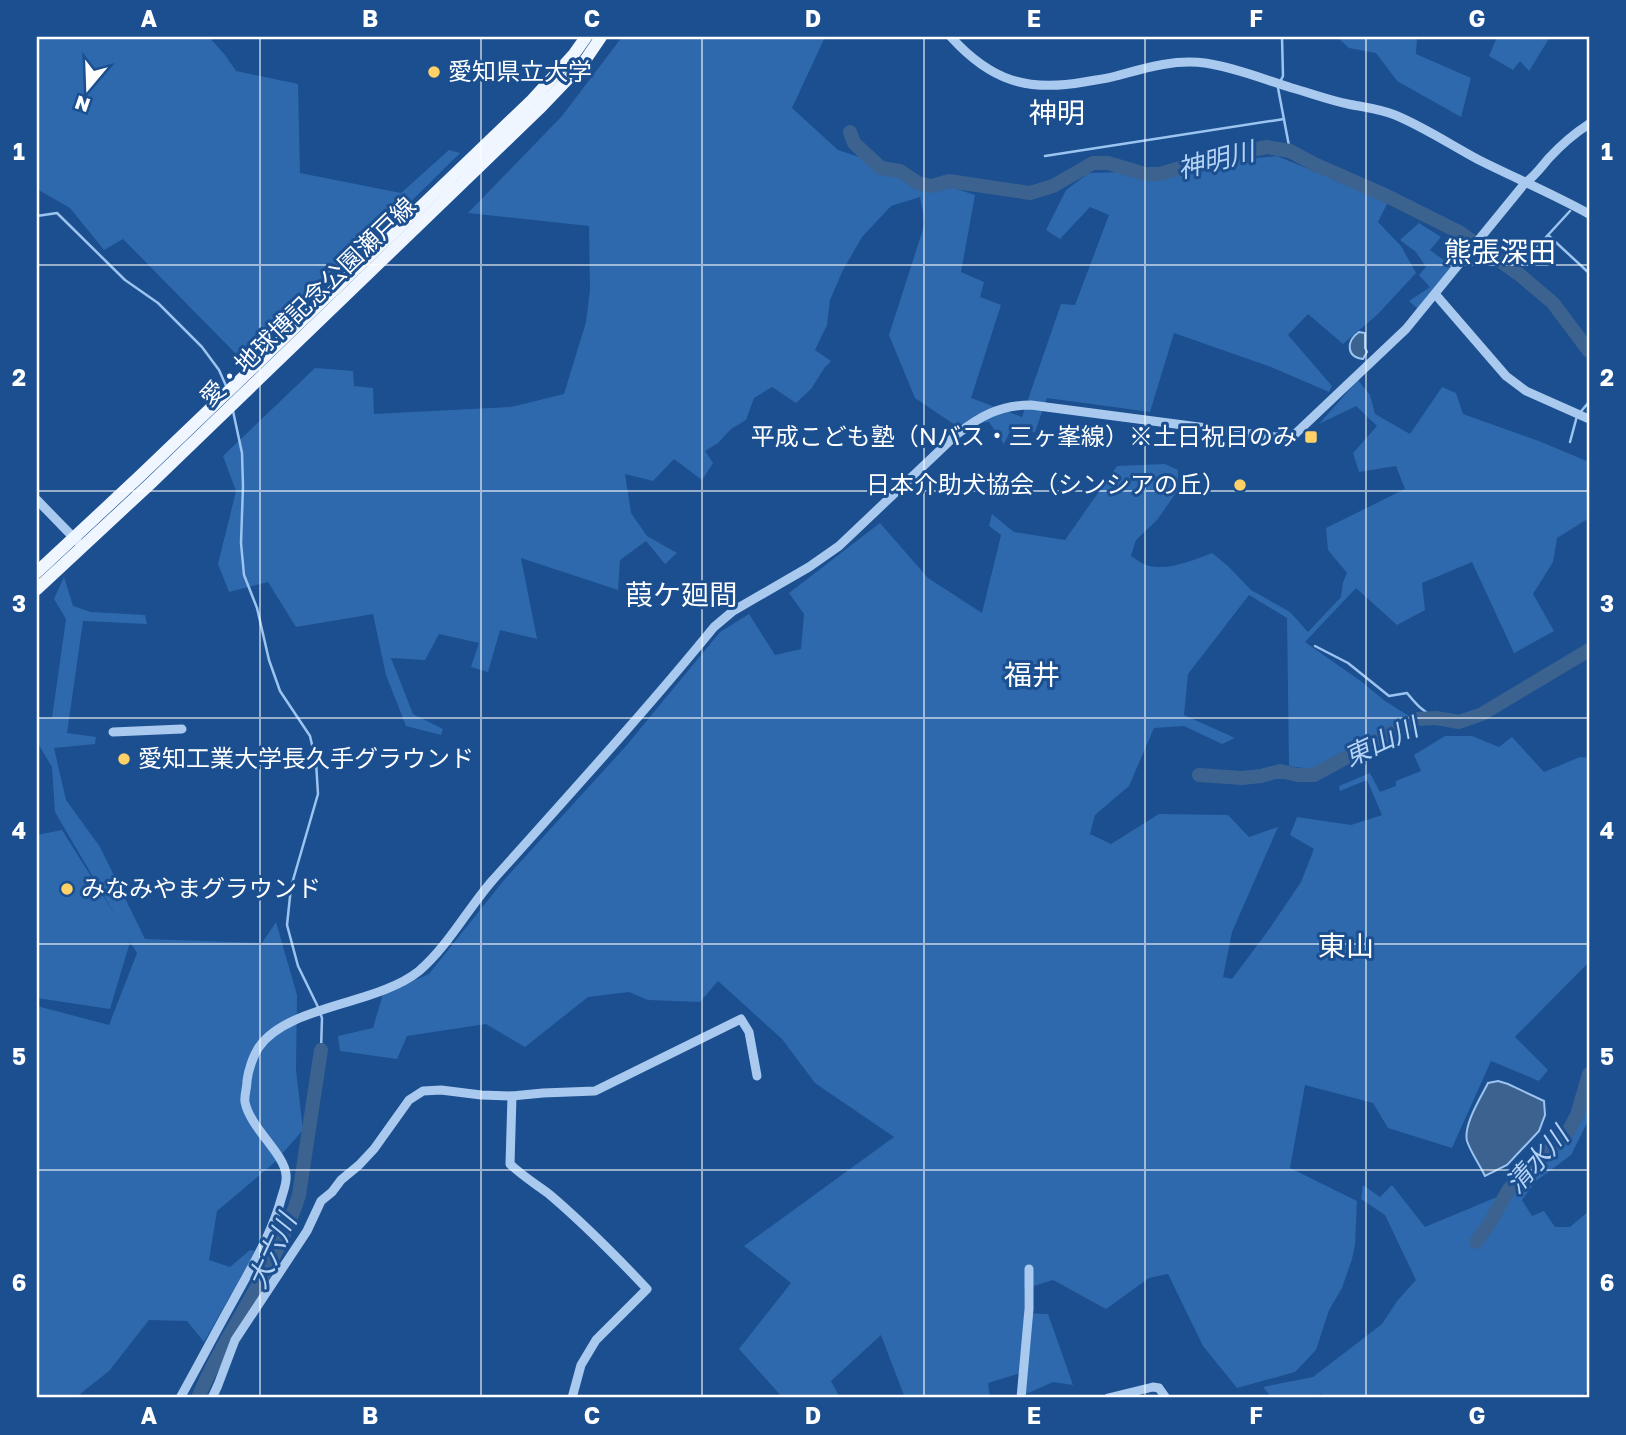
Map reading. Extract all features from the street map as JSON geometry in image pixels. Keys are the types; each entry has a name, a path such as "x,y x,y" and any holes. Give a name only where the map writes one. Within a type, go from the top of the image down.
{"main road":[{"name":"愛・地球博記念公園瀬戸線","path":"37,589 78,542 145,480 532,100 586,37"},
{"name":"愛・地球博記念公園瀬戸線","path":"241,386 539,109 584,62 601,37"},
{"name":"愛・地球博記念公園瀬戸線","path":"37,572 78,542"}],"street":[{"path":"951,37 965,52 1004,78 1024,84 1049,87 1112,78 1148,67 1174,63 1204,63 1345,103 1391,113 1589,214"},
{"path":"180,1398 266,1242 284,1191 286,1176 283,1164 254,1124 245,1102 248,1074 258,1048 274,1031 304,1016 361,999 406,981 421,969 437,953 485,889 615,743 714,626 733,611 809,567 839,546 948,442 974,421 992,412 1014,405 1031,405 1275,437 1293,436 1406,330 1525,183 1579,130 1589,124"},
{"path":"1436,295 1507,376 1526,391 1589,419"},
{"path":"37,500 78,542"},
{"path":"113,732 182,729"},
{"path":"212,1398 234,1340 307,1231 321,1201 374,1149 409,1100 424,1091 512,1096 595,1091 741,1019 749,1032 757,1076"},
{"path":"512,1096 510,1164 590,1231 646,1289 596,1340 581,1365 572,1398"},
{"path":"1021,1398 1029,1269"},
{"path":"1108,1398 1153,1387 1159,1388 1166,1398"}],"shaded area":[{"path":"37,37 209,37 236,71 298,84 300,173 401,193 449,150 460,153 363,249 236,354 123,239 104,250 70,208 37,189"},
{"path":"622,37 825,37 792,108 838,150 975,195 961,272 984,282 980,297 1001,305 971,398 1022,417 1061,304 1075,305 1109,215 1090,207 1060,239 1046,230 1066,190 1089,173 1125,172 1146,179 1190,172 1234,160 1277,156 1388,202 1378,222 1401,246 1416,273 1378,314 1343,344 1308,314 1288,335 1332,386 1329,392 1271,367 1174,333 1150,412 1047,398 1035,432 1011,429 1004,444 989,422 955,425 915,398 889,335 925,223 920,197 891,206 862,237 843,270 830,300 827,325 815,350 831,361 811,389 796,403 772,387 754,398 746,420 705,451 713,463 702,480 674,459 653,481 625,474 631,513 647,536 677,553 665,564 646,541 620,560 618,590 521,558 537,639 500,630 488,672 471,667 479,643 439,634 425,660 391,658 413,714 443,729 441,735 406,726 386,675 373,614 296,627 268,582 229,592 218,564 236,491 223,456 315,368 353,371 354,386 373,388 374,414 511,407 564,394 586,322 590,290 589,226 468,213 562,116"},
{"path":"1337,37 1417,37 1416,54 1471,78 1461,117 1397,81 1376,53 1349,48"},
{"path":"1497,37 1550,37 1529,71 1520,61 1513,70 1489,56"},
{"path":"1419,223 1441,237 1430,250 1456,269 1421,312 1409,301 1430,287 1419,275 1426,267 1416,252 1400,240"},
{"path":"1359,332 1365,333 1367,352 1363,359 1353,355 1350,348 1352,340"},
{"path":"1358,380 1370,395 1375,414 1410,434 1442,387 1456,393 1463,414 1589,462 1589,518 1557,538 1553,562 1533,594 1554,631 1514,653 1472,562 1422,583 1425,610 1397,625 1356,588 1305,642 1409,716 1311,769 1289,766 1287,618 1249,595 1188,674 1184,715 1235,738 1222,744 1184,726 1154,728 1129,786 1095,815 1090,834 1111,844 1159,814 1228,815 1249,837 1278,827 1232,932 1223,977 1232,979 1301,882 1314,849 1290,835 1297,817 1351,825 1382,815 1367,780 1340,791 1339,786 1370,773 1380,792 1396,786 1396,781 1421,771 1414,755 1445,736 1472,736 1499,747 1512,737 1544,772 1580,757 1589,758 1589,962 1515,1037 1548,1070 1539,1081 1491,1061 1452,1148 1388,1128 1373,1103 1305,1085 1290,1168 1357,1201 1355,1245 1342,1288 1329,1310 1316,1350 1295,1372 1237,1388 1203,1346 1168,1274 1149,1278 1106,1309 1053,1280 1024,1289 1024,1313 1048,1314 1073,1385 1053,1382 1026,1394 1020,1373 988,1383 990,1398 905,1398 881,1335 831,1381 840,1398 783,1398 739,1349 791,1283 744,1246 894,1137 815,1083 782,1039 718,981 700,1002 648,1000 629,992 588,997 525,1047 486,1024 407,1036 397,1059 340,1051 338,1036 373,1028 383,994 429,974 504,880 626,746 720,632 749,614 775,655 801,649 804,614 789,593 880,523 928,578 982,613 1001,535 989,526 992,514 1014,532 1065,540 1117,466 1165,464 1178,470 1178,490 1157,520 1136,540 1131,556 1146,565 1162,567 1212,553 1251,590 1290,612 1308,632 1341,597 1347,573 1328,550 1326,528 1405,489 1396,466 1359,472 1353,453 1377,426 1356,406 1319,424"},
{"path":"64,577 73,606 91,612 145,615 147,624 83,621 67,733 96,737 95,744 54,748 66,800 100,847 145,939 262,943 276,922 297,995 296,1070 303,1130 274,1163 217,1211 209,1260 230,1267 250,1250 256,1251 204,1342 187,1321 149,1320 109,1371 75,1398 37,1398 37,1006 109,1025 137,953 130,942 110,1009 37,998 37,835 62,830 117,918 55,812 52,767 37,742 37,717 52,718 66,619 54,599"},
{"path":"1498,1081 1544,1101 1545,1115 1539,1131 1507,1165 1485,1176 1466,1134 1473,1111 1488,1083"},
{"path":"1589,1102 1589,1119 1571,1155 1536,1181 1522,1200 1532,1216 1544,1211 1555,1227 1570,1227 1589,1211 1589,1390 1579,1398 1333,1398 1320,1394 1315,1398 1272,1398 1263,1387 1313,1377 1382,1324 1397,1301 1416,1280 1385,1215 1361,1199 1363,1185 1380,1197 1392,1185 1425,1227 1521,1187 1571,1135"}],"waterway":[{"path":"1280,82 1283,76 1282,37"},
{"path":"1278,88 1290,151"},
{"path":"1045,156 1284,119"},
{"name":"神明川","path":"850,132 854,143 881,168 900,171 918,183 932,186 949,181 1030,193 1053,186 1093,163 1108,163 1145,174 1160,174 1219,156 1267,147 1290,151 1459,232 1520,275 1553,303 1589,351"},
{"path":"1570,211 1548,235 1589,273"},
{"path":"37,216 57,213 125,280 158,303 202,347 219,370 227,388"},
{"path":"1522,264 1548,235"},
{"path":"1570,442 1577,416 1589,402"},
{"path":"233,411 242,453 241,543 244,575 257,608 269,660 280,691 310,736 316,762 318,794 291,887 287,925 298,966 318,1007"},
{"path":"1315,646 1348,663 1389,696 1407,693 1420,707 1436,718"},
{"name":"東山川","path":"1199,775 1242,778 1280,771 1314,775 1417,719 1436,718 1459,722 1482,714 1589,650"},
{"path":"320,1013 321,1050"},
{"name":"大六川","path":"198,1398 290,1222 299,1195 321,1050"},
{"name":"清水川","path":"1476,1242 1509,1189 1568,1132 1577,1115 1589,1074"}],"place":[{"name":"愛知県立大学","path":"434,72"},
{"name":"平成こども塾（Nバス・三ヶ峯線）※土日祝日のみ","path":"1311,437"},
{"name":"日本介助犬協会（シンシアの丘）","path":"1240,485"},
{"name":"愛知工業大学長久手グラウンド","path":"124,759"},
{"name":"みなみやまグラウンド","path":"67,889"}],"district":[{"name":"神明","path":"1057,113"},
{"name":"熊張深田","path":"1500,252"},
{"name":"葭ケ廻間","path":"681,595"},
{"name":"福井","path":"1032,675"},
{"name":"東山","path":"1346,946"}]}
